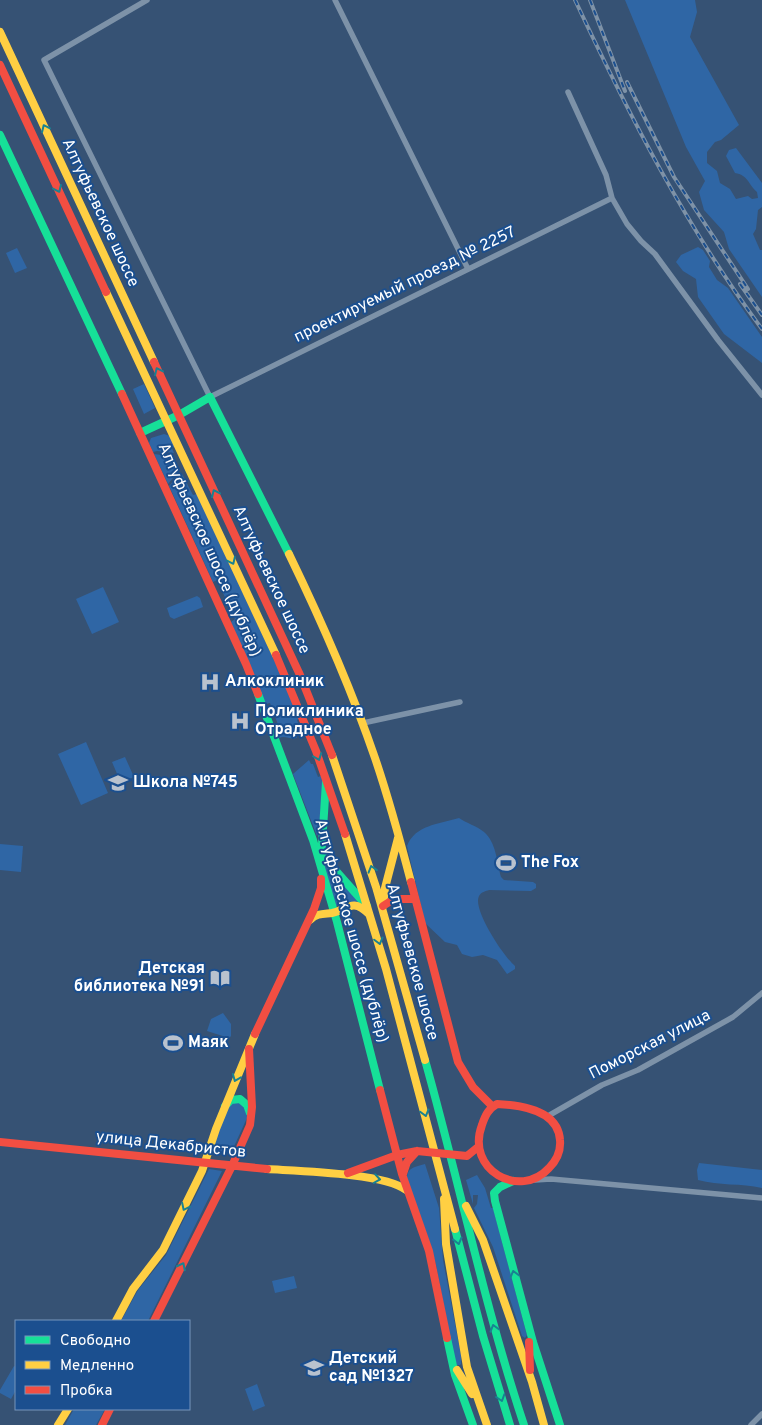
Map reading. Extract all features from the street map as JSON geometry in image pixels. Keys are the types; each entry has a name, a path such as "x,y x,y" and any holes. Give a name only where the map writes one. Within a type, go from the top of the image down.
{"main road":[{"name":"Алтуфьевское шоссе","path":"0,32 310,699 353,813 383,906 445,1134 489,1308 524,1425"},
{"name":"Алтуфьевское шоссе","path":"0,66 291,689 326,778 372,916 442,1177 475,1312 510,1425"},
{"name":"Алтуфьевское шоссе (дублёр)","path":"0,135 246,664 315,845 402,1174 429,1251 458,1386 473,1425"},
{"path":"140,433 179,415 210,397 335,651 363,723 399,835 458,1062 472,1087 492,1106"},
{"path":"117,1320 133,1289 163,1250 202,1171 224,1108 249,1047 307,924 321,888 326,778"},
{"path":"383,906 385,888 399,835"},
{"path":"315,845 321,856 360,898 372,916"},
{"path":"383,906 392,898 416,899"},
{"path":"307,924 318,914 334,913 347,906 364,908 372,916"},
{"path":"155,1320 232,1166 250,1125 249,1047"},
{"path":"224,1108 231,1100 240,1099 247,1105 251,1118"},
{"path":"513,1181 494,1172 484,1162 478,1147 479,1130 492,1106 504,1104 548,1116 558,1130 560,1142 558,1154 551,1166 543,1174 531,1180 513,1181 500,1187 494,1193 527,1321 545,1383 560,1425"},
{"name":"улица Декабристов","path":"0,1142 232,1166 339,1174 390,1181 403,1187 410,1196"},
{"name":"улица Декабристов","path":"339,1174 356,1172 397,1155 417,1151 467,1156 478,1147"},
{"path":"402,1174 407,1162 417,1151"},
{"path":"444,1187 446,1244 466,1359 480,1408 487,1425"},
{"path":"458,1188 468,1213 483,1240 532,1382 544,1425"},
{"path":"527,1321 532,1382"},
{"path":"515,1333 545,1383"},
{"path":"450,1354 480,1408"},
{"path":"466,1359 468,1411"},
{"path":"58,1425 67,1410"},
{"path":"102,1425 110,1410"}],"street":[{"path":"147,0 44,60 210,397"},
{"path":"335,0 468,269"},
{"path":"568,92 606,176 612,198 627,224 655,254 718,340 762,395"},
{"name":"проектируемый проезд № 2257","path":"210,397 612,198"},
{"path":"363,723 460,702"},
{"name":"Поморская улица","path":"548,1116 602,1085 638,1070 733,1017 762,993"},
{"path":"543,1174 551,1178"},
{"path":"531,1180 551,1178 762,1198"},
{"path":"752,1425 762,1414"}],"shaded area":[{"path":"625,0 695,0 697,12 690,37 739,125 721,140 715,142 707,152 707,163 717,171 720,183 730,189 736,199 748,196 752,199 758,198 757,192 745,178 735,173 726,156 729,150 736,148 762,183 762,207 758,210 756,229 753,234 760,250 762,250 762,297 729,249 724,232 704,210 699,192 705,181 686,147"},
{"path":"698,247 703,250 710,261 709,267 717,280 728,288 762,337 762,363 724,334 698,297 696,279 683,271 676,262 681,255"},
{"path":"17,248 27,268 15,273 6,253"},
{"path":"144,384 155,408 144,414 133,389"},
{"path":"164,434 170,436 175,446 172,448 174,453 153,452 149,443 151,438"},
{"path":"154,454 170,456 177,471 168,484"},
{"path":"182,474 193,495 197,494 289,692 300,718 297,720 303,735 296,732 297,738 279,738 276,732 280,730 270,703 266,704 231,622 235,619 217,580 213,582 169,486"},
{"path":"103,587 119,622 92,634 76,599"},
{"path":"197,596 200,598 203,607 174,619 170,617 167,608"},
{"path":"86,742 108,793 81,805 58,754"},
{"path":"125,757 134,777 121,783 112,762"},
{"path":"309,760 313,764 318,777 321,776 323,780 317,836 293,774"},
{"path":"459,818 488,836 496,853 501,877 504,880 533,882 536,884 536,888 531,891 489,890 479,896 480,911 490,933 515,966 515,969 507,974 497,960 483,955 472,957 462,954 457,945 445,942 425,923 407,846 411,839 422,829"},
{"path":"0,844 23,846 21,872 0,870"},
{"path":"326,865 360,902 348,902 336,906 324,868"},
{"path":"223,1013 231,1024 231,1036 229,1038 207,1031 211,1019"},
{"path":"241,1102 247,1118 231,1153 212,1150 227,1106 230,1103"},
{"path":"699,1163 762,1170 762,1188 698,1180 697,1170"},
{"path":"425,1164 439,1208 443,1260 461,1355 460,1365 457,1365 454,1358 436,1265 429,1240 407,1179 410,1170"},
{"path":"209,1169 222,1171 148,1320 122,1320 138,1290 166,1255"},
{"path":"477,1175 485,1188 491,1208 493,1208 527,1335 525,1338 522,1336 493,1247 474,1208 477,1204 478,1195 473,1195 473,1204 466,1180"},
{"path":"294,1276 297,1288 275,1293 272,1281"},
{"path":"15,1366 15,1392 11,1399 0,1393"},
{"path":"257,1384 265,1406 253,1411 245,1389"},
{"path":"73,1410 104,1410 96,1425 65,1425"}],"railway":[{"path":"575,0 616,86 660,169 708,251 762,329"},
{"path":"590,0 625,91"},
{"path":"627,82 674,177 748,289"},
{"path":"740,284 762,315"}],"traffic: fast":[{"path":"0,135 122,394"},
{"path":"140,433 179,415 210,397 289,554"},
{"path":"258,694 313,840 337,922 380,1090"},
{"path":"321,860 326,782"},
{"path":"320,853 367,906"},
{"path":"425,1060 496,1334 524,1425"},
{"path":"225,1106 231,1100 240,1099 247,1105 250,1113"},
{"path":"513,1181 500,1187 494,1193 495,1201 533,1342 560,1425"},
{"path":"455,1229 483,1336 510,1425"},
{"path":"447,1338 455,1375 473,1425"}],"traffic: slow":[{"path":"0,32 154,362"},
{"path":"106,292 276,655"},
{"path":"289,554 335,654 366,732 390,804 411,882"},
{"path":"332,755 376,887 425,1060"},
{"path":"345,834 386,969 455,1229"},
{"path":"383,906 385,888 398,838"},
{"path":"310,920 318,915 332,913 354,905 369,914"},
{"path":"117,1320 133,1289 163,1250 202,1171 216,1129 255,1034"},
{"path":"267,1169 361,1176 395,1184 406,1190"},
{"path":"444,1199 446,1244 467,1367 487,1425"},
{"path":"466,1206 483,1240 532,1382 544,1425"},
{"path":"457,1370 472,1394"},
{"path":"58,1425 67,1410"}],"traffic: jam":[{"path":"0,65 106,292"},
{"path":"154,362 300,675 332,755"},
{"path":"122,394 258,694"},
{"path":"276,655 316,751 345,834"},
{"path":"255,1034 314,909 321,888 321,879"},
{"path":"411,882 458,1062 473,1087 492,1106"},
{"path":"383,906 394,899 415,899"},
{"path":"155,1320 232,1166 250,1125 252,1107 249,1049"},
{"path":"380,1090 402,1174 429,1251 447,1338"},
{"path":"497,1104 537,1111 553,1122 558,1130 560,1140 558,1155 549,1168 537,1177 524,1181 511,1180 498,1175 488,1167 481,1155 479,1141 482,1125 487,1113 497,1104"},
{"path":"0,1142 267,1169"},
{"path":"348,1173 397,1155 417,1151 467,1156 478,1147"},
{"path":"403,1174 407,1162 417,1151"},
{"path":"529,1342 530,1370"},
{"path":"102,1425 110,1410"}],"place":[{"name":"Алкоклиник","path":"210,682"},
{"name":"Поликлиника Отрадное","path":"240,721"},
{"name":"Школа №745","path":"118,783"},
{"name":"The Fox","path":"506,863"},
{"name":"Детская библиотека №91","path":"220,978"},
{"name":"Маяк","path":"173,1043"},
{"name":"Детский сад №1327","path":"314,1368"}]}
